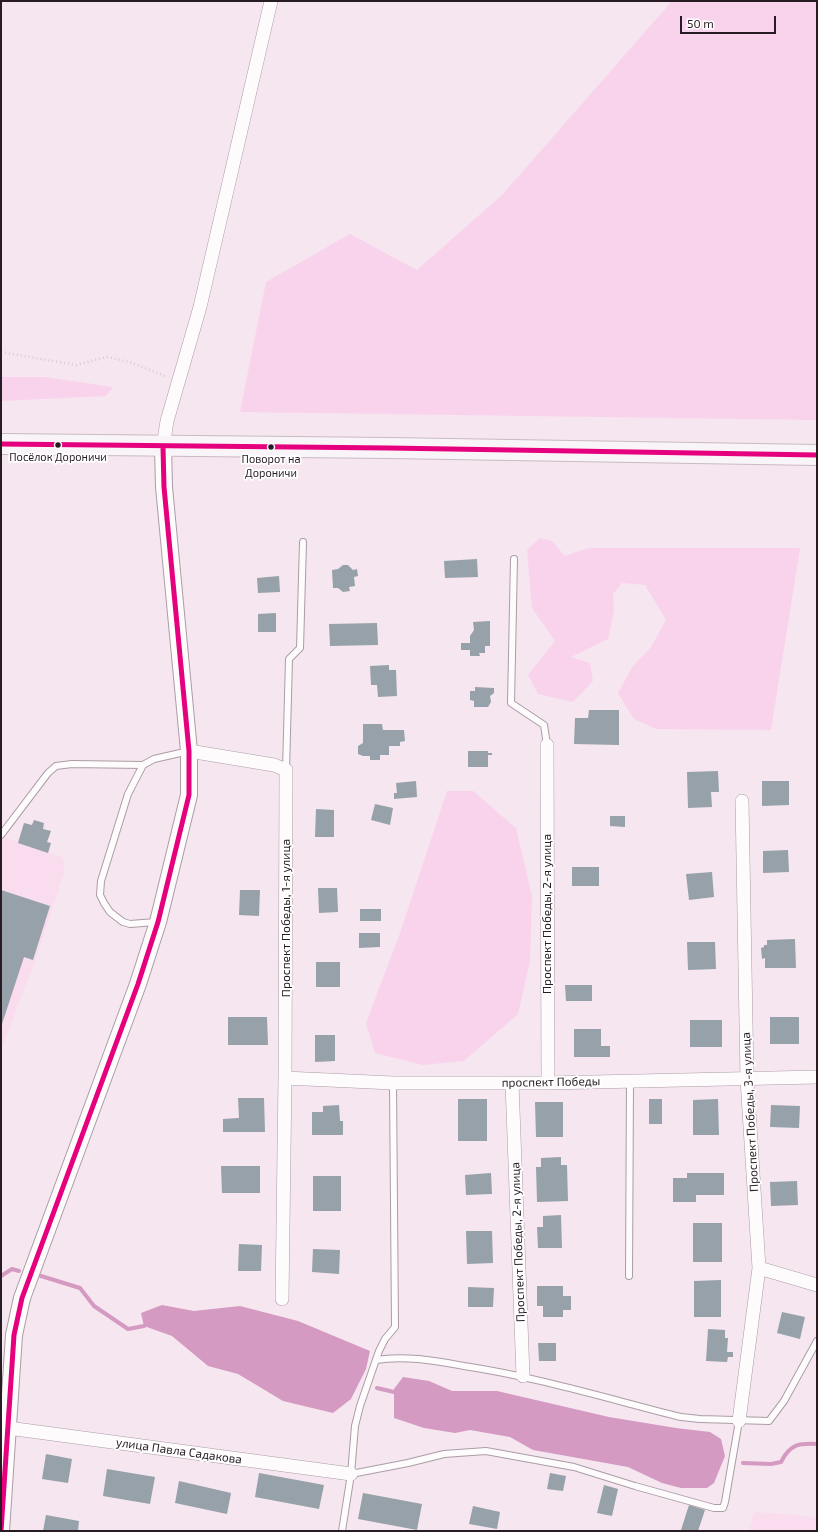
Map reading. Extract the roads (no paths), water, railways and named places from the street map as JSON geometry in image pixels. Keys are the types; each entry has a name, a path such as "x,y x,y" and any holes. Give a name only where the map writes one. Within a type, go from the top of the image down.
{"main road":[{"path":"1,444 817,455"}],"street":[{"path":"1,1531 8,1428 6,1378 22,1298 138,984 158,922 189,795 189,751 164,487 163,447 167,421 200,307 271,1"},
{"name":"Проспект Победы, 2-я улица","path":"547,745 548,1083"},
{"path":"189,751 274,765 286,770"},
{"name":"Проспект Победы, 1-я улица","path":"282,1299 285,1078 286,770"},
{"name":"Проспект Победы, 3-я улица","path":"739,1421 759,1268 747,1079 742,801"},
{"name":"проспект Победы","path":"285,1078 393,1083 548,1083 817,1077"},
{"name":"Проспект Победы, 2-я улица","path":"512,1083 523,1376"},
{"path":"759,1268 817,1285"},
{"name":"улица Павла Садакова","path":"8,1428 351,1474"}],"lane":[{"name":"Проспект Победы, 1-я улица","path":"286,770 289,659 300,648 302,542"},
{"path":"514,559 510,703 544,725 547,745"},
{"path":"158,922 130,924 123,922 110,912 100,895 101,881 128,794 144,765 154,759 189,751"},
{"path":"1,835 48,773 56,766 72,764 144,765"},
{"path":"629,1276 630,1082"},
{"path":"342,1531 351,1474 355,1426 360,1406 385,1339 395,1327 393,1083"},
{"path":"376,1360 404,1359 438,1361 523,1376 536,1381 681,1417 739,1421 769,1421 784,1401 817,1341"},
{"path":"351,1474 408,1463 444,1454 486,1451 574,1467 714,1508 723,1508 739,1421"}],"waterway":[{"path":"1,1276 12,1269 19,1271"},
{"path":"41,1276 80,1288 94,1306 128,1329 144,1326"},
{"path":"377,1388 394,1392"},
{"path":"743,1463 771,1464 781,1462 784,1456 792,1448 805,1444 817,1444"}],"place":[{"name":"Посёлок Дороничи","path":"58,445"},
{"name":"Поворот на Дороничи","path":"271,447"}]}
